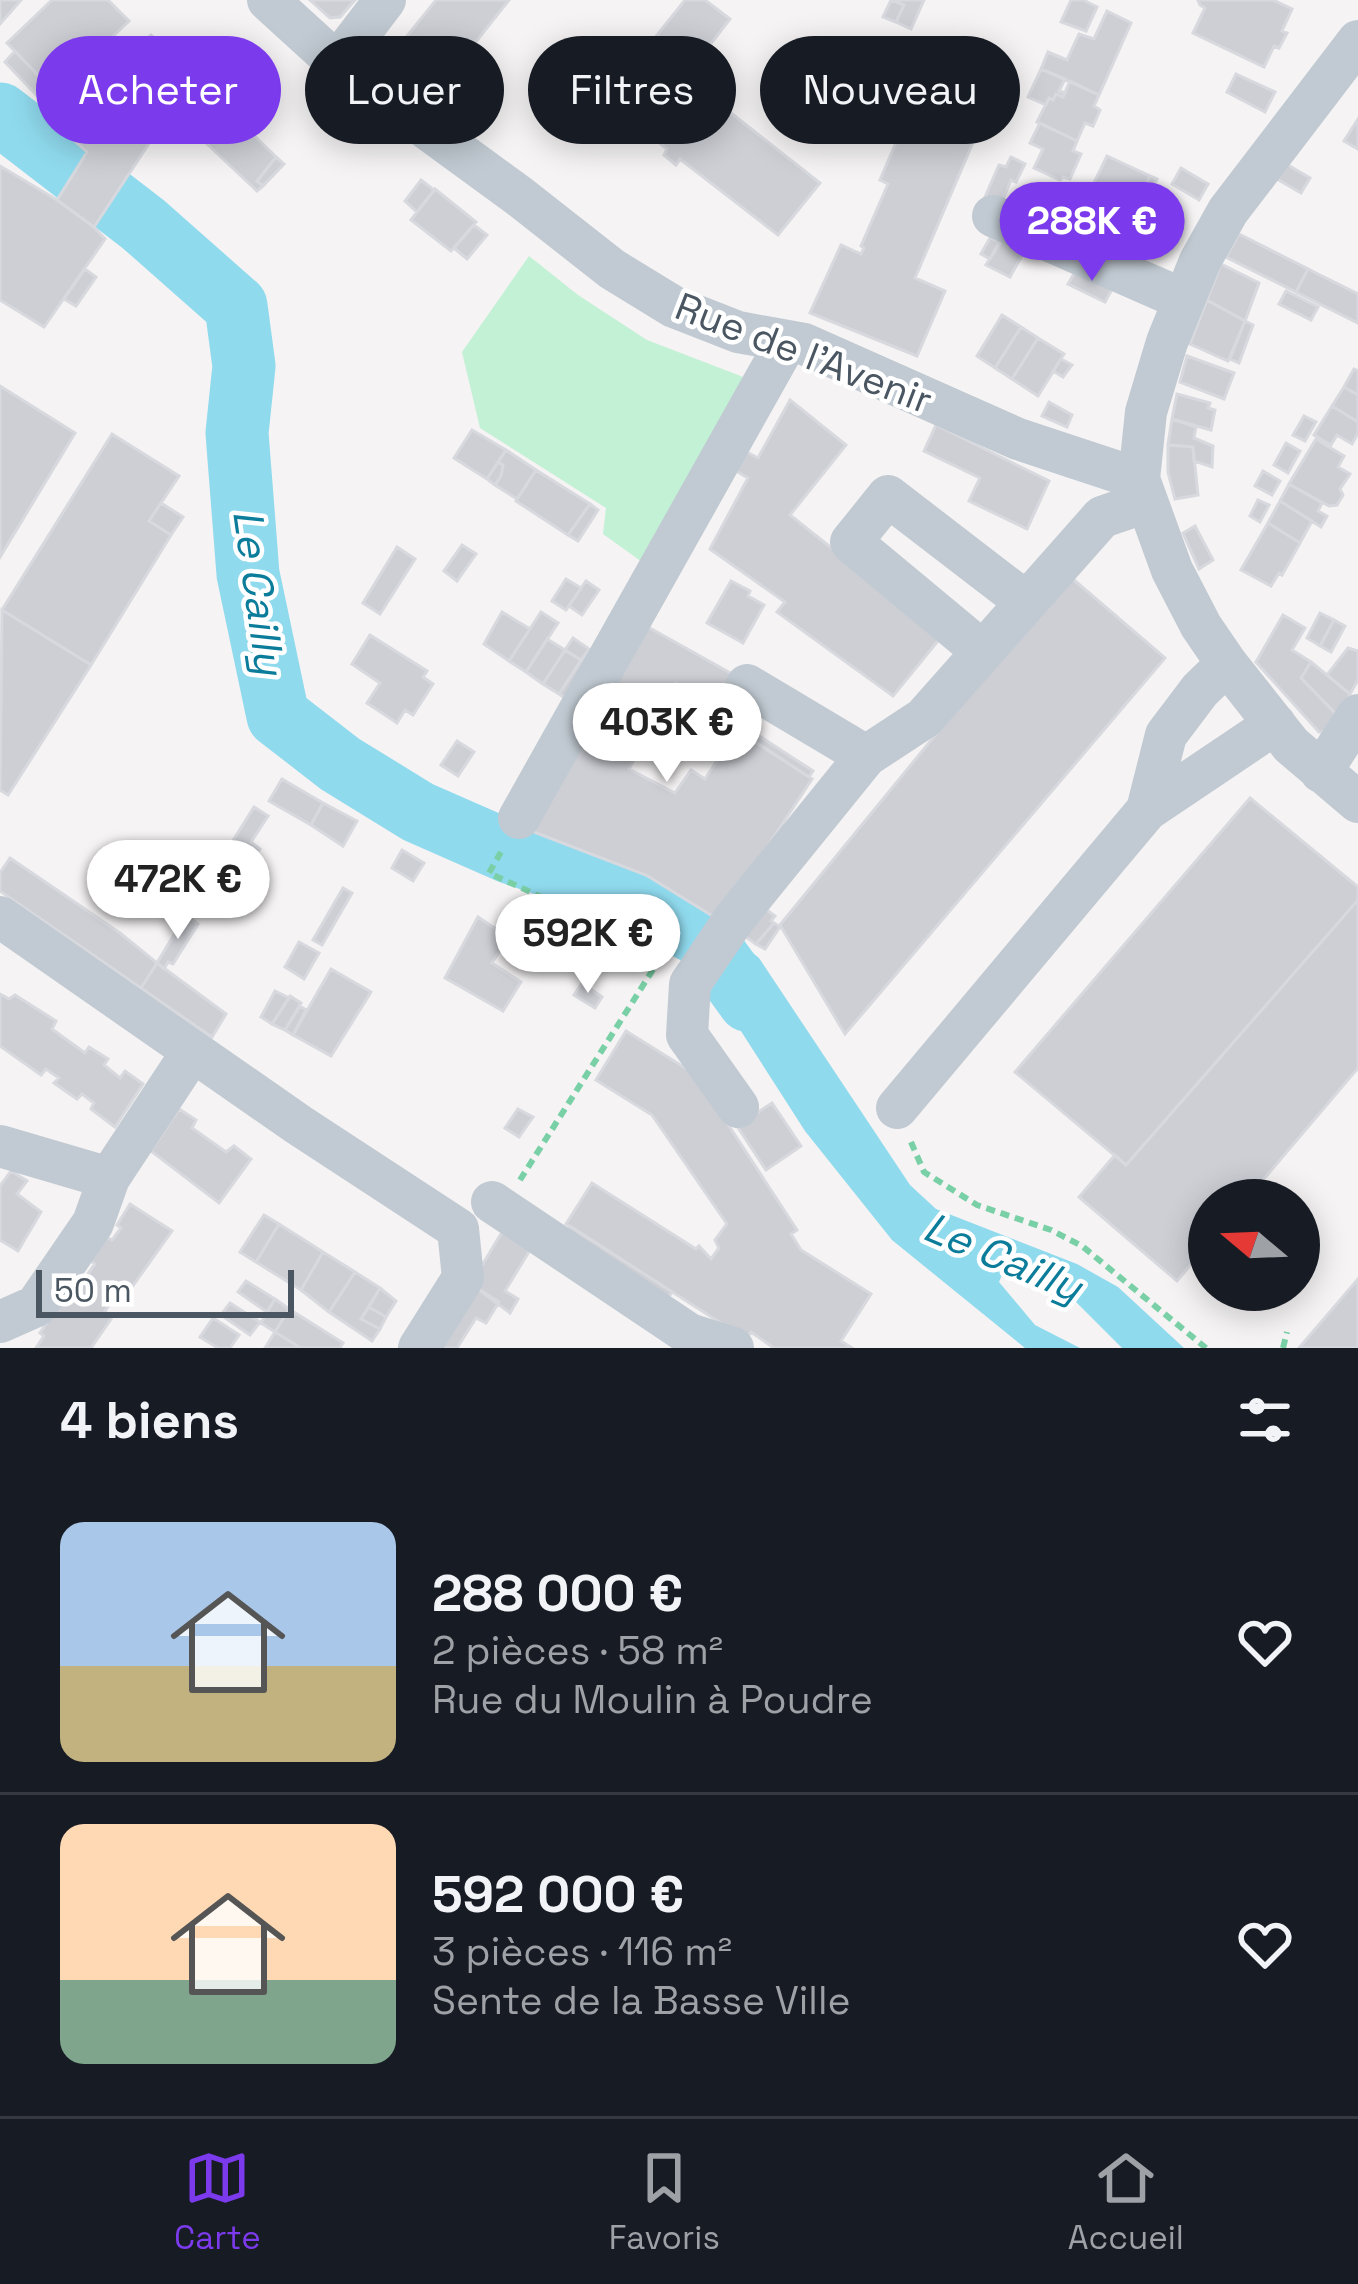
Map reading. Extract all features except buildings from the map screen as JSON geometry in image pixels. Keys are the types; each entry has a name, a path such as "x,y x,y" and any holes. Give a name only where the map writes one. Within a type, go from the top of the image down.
{"street":[{"name":"Rue de l'Avenir","path":"268,0 307,36"},
{"path":"358,36 385,0"},
{"path":"1358,40 1228,211 1183,299 1146,412 1143,490 1172,570 1227,664 1291,745 1358,802"},
{"name":"Rue de l'Avenir","path":"448,144 612,268 674,308 738,332 804,344 1143,490"},
{"path":"993,216 1183,299"},
{"path":"519,818 787,341"},
{"path":"737,1107 687,1035 690,984 734,919 866,756 924,718 1102,517 1143,490"},
{"path":"982,652 851,542 888,496 1026,602"},
{"path":"1147,810 1166,734 1227,664"},
{"path":"747,685 866,756"},
{"path":"1321,772 1358,715"},
{"path":"897,1108 1147,810 1274,724"},
{"path":"0,916 192,1052 458,1229 463,1278 419,1348"},
{"path":"0,1322 36,1306 93,1222 109,1178 192,1052"},
{"path":"0,1146 109,1178"},
{"path":"501,1199 689,1334 733,1348"}],"path":[{"path":"498,857 489,873 664,952 501,1199"},
{"path":"897,1108 924,1172 977,1205 1051,1230 1082,1246 1205,1348"},
{"path":"1283,1348 1287,1332"}],"green space":[{"path":"529,256 647,340 751,380 649,567 603,534 606,508 480,428 462,352"}],"water":[{"path":"731,935 759,958 910,1185 936,1209 1077,1264 1118,1287 1184,1348 1122,1348 1067,1293 1002,1275 999,1282 1035,1325 1080,1348 1025,1348 892,1240 805,1131 705,975"}],"waterway":[{"name":"Le Cailly","path":"0,114 143,224 236,306 244,366 237,433 248,574 278,716 340,764 418,812 509,852 608,886 702,936 749,1001"}]}
